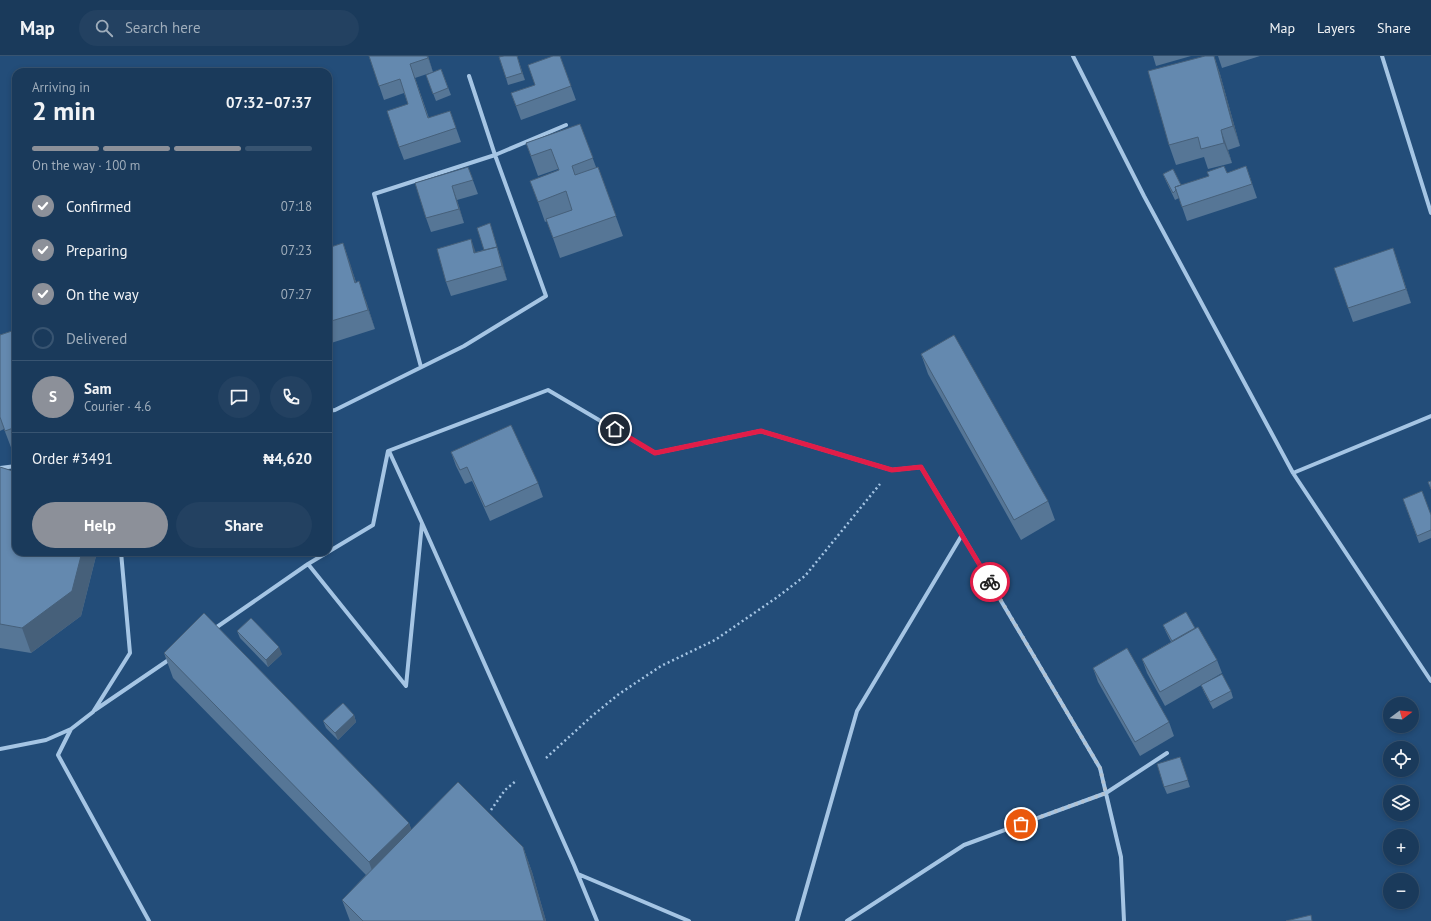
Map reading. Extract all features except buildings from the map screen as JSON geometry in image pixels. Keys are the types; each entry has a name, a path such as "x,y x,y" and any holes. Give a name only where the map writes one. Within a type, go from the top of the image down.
{"street":[{"path":"1073,56 1144,196 1293,473 1431,681"},
{"path":"1382,56 1431,213"},
{"path":"332,410 464,346 546,296 495,155 469,76"},
{"path":"421,367 374,194 495,155 566,125"},
{"path":"388,451 548,390 655,453 761,431 892,470 921,467 1100,768 1121,857 1124,921"},
{"path":"1293,473 1431,416"},
{"path":"388,451 422,523 578,874 597,921"},
{"path":"332,550 372,525 388,451"},
{"path":"0,468 12,466"},
{"path":"308,564 406,686 422,523"},
{"path":"797,921 856,711 962,535"},
{"path":"92,712 130,653 121,556"},
{"path":"210,631 321,556"},
{"path":"0,749 46,740 71,729 92,712 177,654"},
{"path":"71,729 58,756 149,921"},
{"path":"847,921 964,845 1106,793 1167,753"},
{"path":"578,874 689,921"}],"path":[{"path":"491,810 505,790 551,754 592,716 619,694 661,666 715,640 805,576 892,470"}],"way so far":[{"path":"990,582 1100,768 1106,793 1021,824"}],"route":[{"path":"615,429 655,453 761,431 892,470 921,467 990,582"}]}
